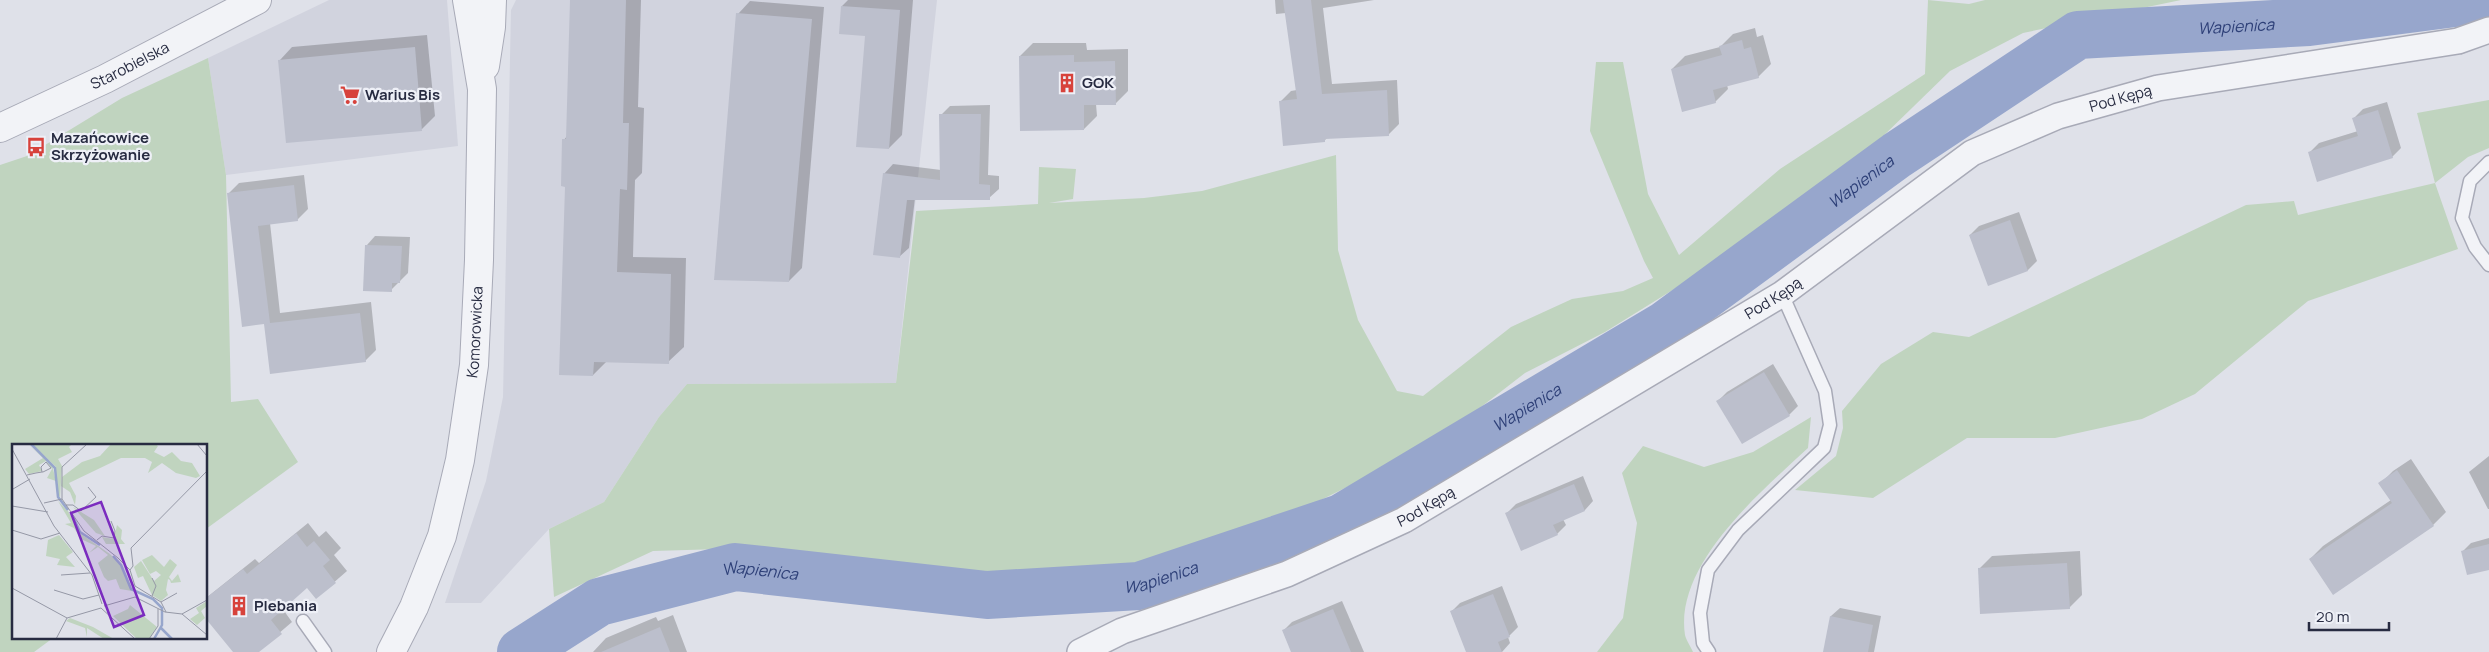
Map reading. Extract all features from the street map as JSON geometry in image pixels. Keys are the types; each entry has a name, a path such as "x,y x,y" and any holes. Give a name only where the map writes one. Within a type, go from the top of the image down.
{"street":[{"name":"Starobielska","path":"0,128 105,78 257,0"},
{"name":"Komorowicka","path":"390,652 414,607 442,536 460,460 474,364 480,260 482,89 467,0"},
{"path":"482,89 491,27 492,0"},
{"name":"Pod Kępą","path":"1080,652 1122,631 1288,574 1404,520 1782,294 1972,153 2058,116 2158,88 2458,40 2489,30"}],"lane":[{"path":"2489,162 2470,181 2462,218 2474,247 2489,265"},
{"path":"1710,652 1703,643 1700,613 1708,570 1738,530 1824,448 1830,425 1825,391 1782,294"},
{"path":"303,621 325,652"}],"shaded area":[{"path":"329,0 447,0 458,146 226,175 208,58"},
{"path":"516,0 937,0 896,383 687,384 659,417 604,502 549,529 481,603 445,603 486,481 503,397 511,10"}],"green space":[{"path":"1928,0 1969,4 1985,0 2181,0 2023,33 1950,71 1876,143 1700,273 1605,332 1525,373 1433,444 1321,500 1177,558 1035,577 903,573 754,548 653,551 554,597 549,529 604,502 659,417 687,384 896,383 916,211 1038,204 1039,167 1076,169 1073,199 1049,203 1144,198 1202,191 1336,155 1338,250 1358,320 1397,391 1423,396 1511,327 1572,299 1623,291 1653,278 1644,261 1590,131 1596,62 1623,62 1648,194 1679,255 1780,169 1925,74"},
{"path":"208,58 226,175 231,402 258,399 298,462 208,528 208,444 12,444 12,640 50,640 34,652 0,652 0,165 27,156 122,98"},
{"path":"2489,100 2489,148 2468,157 2435,183 2417,113"},
{"path":"2435,183 2458,249 2308,301 2195,394 2142,419 2055,438 1967,438 1873,498 1795,490 1836,456 1843,428 1842,411 1881,364 1933,332 1969,337 2246,205 2294,201 2298,215"},
{"path":"1811,417 1808,448 1746,507 1725,531 1707,556 1693,582 1685,608 1685,635 1693,652 1597,652 1623,618 1637,523 1622,473 1643,446 1704,467 1753,452"}],"building":[{"path":"570,0 626,0 623,123 629,123 627,190 620,189 617,272 671,274 669,364 594,362 593,376 559,375 565,187 561,186 562,139 566,139"},
{"path":"1283,0 1311,0 1322,94 1387,90 1389,136 1325,139 1325,142 1283,146 1279,101 1297,99"},
{"path":"841,6 900,10 889,149 856,147 865,36 839,34"},
{"path":"736,13 812,19 789,282 714,280"},
{"path":"1742,40 1744,49 1751,47 1759,78 1713,90 1716,103 1682,112 1671,69 1722,55 1719,46"},
{"name":"Warius Bis","path":"415,47 422,131 286,143 278,60"},
{"name":"GOK","path":"1074,55 1074,62 1115,61 1116,105 1084,105 1084,130 1020,131 1019,56"},
{"path":"2378,110 2393,158 2317,182 2308,152 2358,136 2352,118"},
{"path":"939,114 981,114 979,184 990,185 990,200 907,200 900,258 873,255 883,173 940,180"},
{"path":"294,185 298,221 258,226 270,323 360,313 366,362 270,374 264,324 242,327 227,193"},
{"path":"2010,220 2028,271 1988,286 1969,235"},
{"path":"365,245 402,246 400,283 392,283 392,292 363,291"},
{"path":"1764,372 1790,416 1742,444 1716,401"},
{"path":"2397,470 2434,526 2333,595 2309,559 2392,503 2378,483"},
{"path":"1574,484 1585,511 1553,525 1558,535 1521,551 1505,513"},
{"path":"296,533 307,547 314,541 330,560 323,566 336,583 316,599 307,588 271,620 282,634 259,652 233,652 208,621 208,596 243,569 247,574"},
{"path":"2489,544 2489,570 2467,575 2461,551"},
{"path":"2067,563 2070,609 1980,614 1978,568"},
{"path":"1493,594 1510,637 1498,642 1502,652 1466,652 1450,611"},
{"path":"1333,609 1351,652 1291,652 1282,630"},
{"path":"1830,616 1873,625 1868,652 1823,652"},
{"path":"660,627 670,652 601,652"}],"waterway":[{"name":"Wapienica","path":"521,652 599,602 735,567 987,595 1139,586 1341,518 1665,325 1897,155 2078,35 2309,22 2478,0"}],"place":[{"name":"GOK","path":"1067,83"},
{"name":"Warius Bis","path":"350,95"},
{"name":"Mazańcowice Skrzyżowanie","path":"36,147"},
{"name":"Plebania","path":"239,606"}]}
